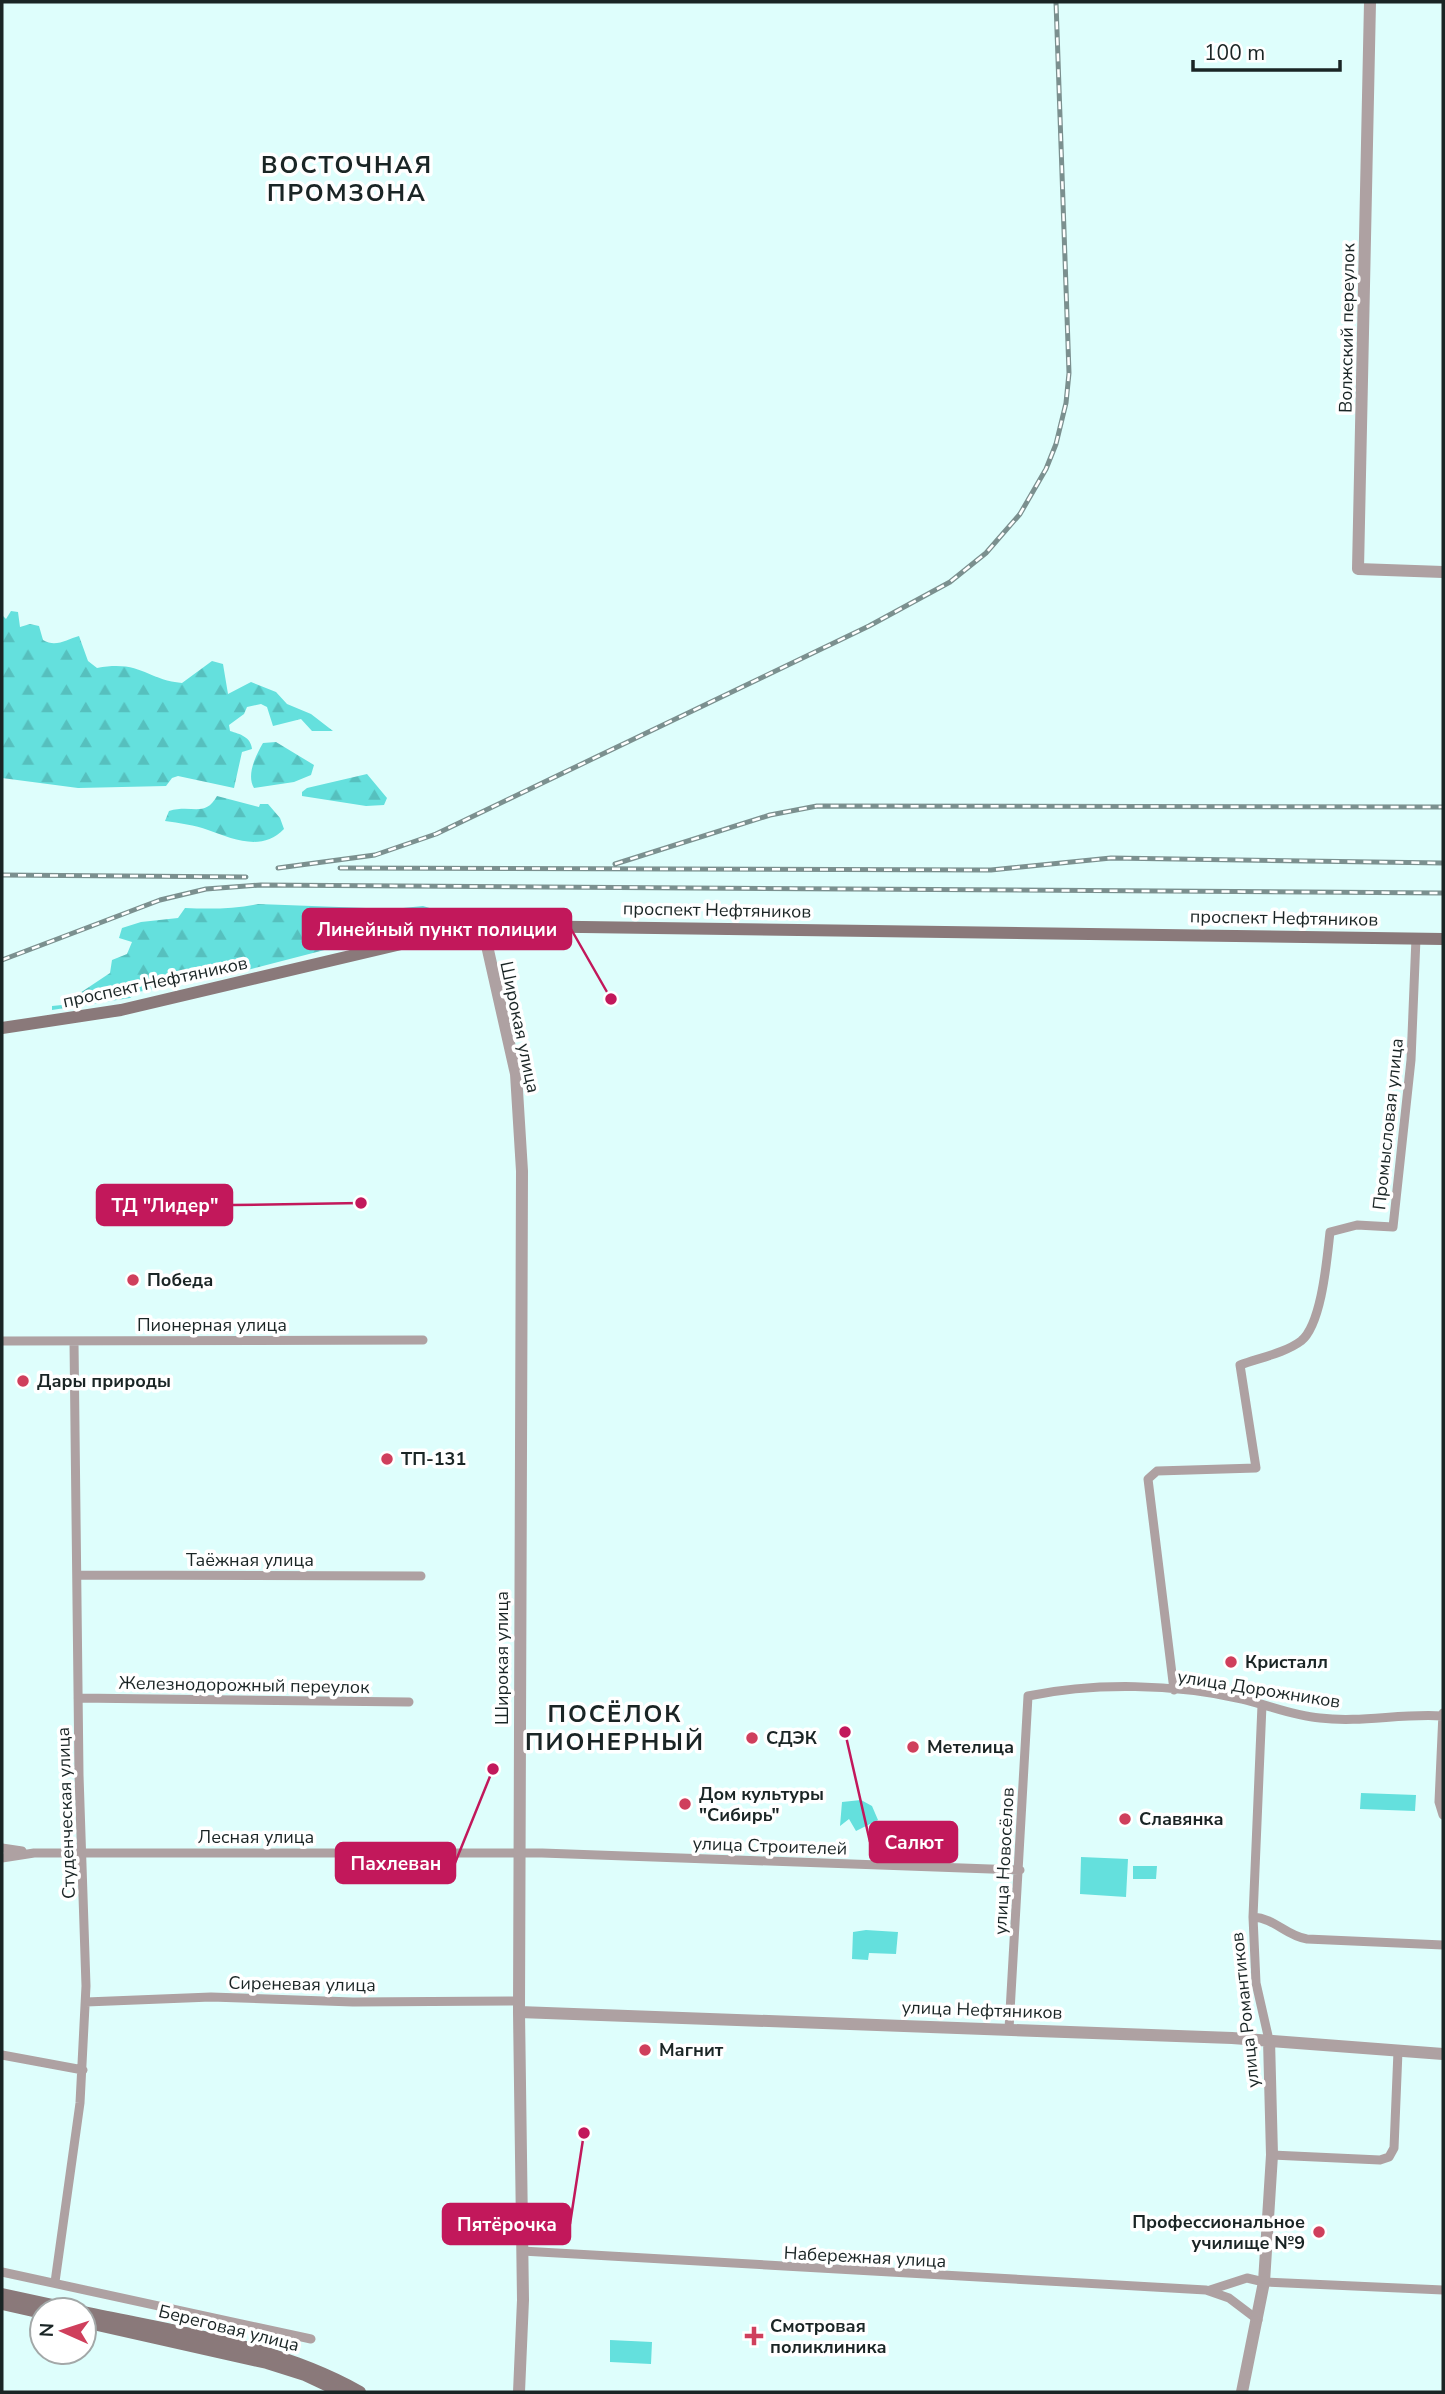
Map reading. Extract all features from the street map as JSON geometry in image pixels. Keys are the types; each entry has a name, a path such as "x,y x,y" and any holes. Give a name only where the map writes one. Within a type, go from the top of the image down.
{"main road":[{"name":"проспект Нефтяников","path":"2,1028 121,1010 431,937 484,928 552,925 1443,939"},
{"path":"2,2294 28,2300"},
{"path":"2,2304 28,2310"},
{"name":"Береговая улица","path":"98,2315 282,2357 319,2371 360,2392"},
{"name":"Береговая улица","path":"98,2325 267,2363 305,2375 341,2392"}],"street":[{"name":"Волжский переулок","path":"1370,2 1358,569 1443,572"},
{"name":"Широкая улица","path":"484,928 488,961 516,1074 521,1126 519,2006 522,2251 519,2392"},
{"name":"Промысловая улица","path":"1174,1690 1148,1479 1157,1471 1256,1468 1240,1365 1291,1346 1307,1335 1315,1315 1330,1231 1357,1225 1393,1227 1412,1040 1416,937"},
{"name":"Пионерная улица","path":"2,1341 423,1340"},
{"name":"Студенческая улица","path":"55,2282 73,2163 86,2002 78,1698 79,1575 74,1341"},
{"name":"Таёжная улица","path":"79,1575 421,1576"},
{"name":"улица Дорожников","path":"1028,1696 1079,1688 1174,1690 1231,1697 1322,1719 1357,1720 1407,1714 1443,1714"},
{"name":"улица Новосёлов","path":"1009,2029 1028,1696"},
{"name":"Железнодорожный переулок","path":"78,1698 409,1702"},
{"name":"улица Романтиков","path":"1242,2392 1264,2282 1272,2155 1269,2040 1256,1983 1253,1917 1262,1705"},
{"path":"1443,1714 1439,1802 1443,1815"},
{"name":"Лесная улица","path":"2,1848 34,1853 519,1853"},
{"name":"Лесная улица","path":"2,1858 34,1853"},
{"name":"улица Строителей","path":"519,1853 1020,1870"},
{"path":"1253,1917 1273,1920 1296,1936 1307,1939 1443,1945"},
{"name":"Сиреневая улица","path":"86,2002 198,1997 519,2006"},
{"name":"улица Нефтяников","path":"519,2006 1269,2040 1443,2054"},
{"path":"1272,2155 1380,2160 1389,2157 1394,2148 1398,2051"},
{"path":"2,2055 82,2070"},
{"name":"Набережная улица","path":"522,2251 1206,2290 1229,2298 1258,2320"},
{"path":"2,2272 311,2339"},
{"name":"Набережная улица","path":"1206,2290 1241,2279 1443,2290"}],"green space":[{"path":"11,611 18,612 20,627 30,624 39,626 43,640 48,642 57,643 79,636 88,661 97,668 134,668 182,683 212,661 223,664 228,694 251,682 276,692 287,704 311,714 333,731 312,731 301,719 273,726 267,707 261,704 247,707 244,714 229,725 230,731 247,739 252,749 242,752 234,788 178,776 172,778 166,786 78,788 2,778 2,615 6,619"},
{"path":"276,742 314,765 311,775 294,782 254,788 251,771 258,753 263,743"},
{"path":"367,774 387,798 384,805 366,806 302,796 302,792 307,788"},
{"path":"217,796 259,807 260,804 268,804 280,818 284,829 266,840 247,842 198,827 165,821 169,811 203,809"},
{"path":"258,904 393,909 423,906 433,909 429,919 417,916 401,920 367,939 232,974 193,976 184,983 138,992 130,998 52,1010 52,1006 62,1005 110,973 112,960 127,954 132,942 119,938 122,928 141,922 178,918 185,908"},
{"path":"1361,1793 1416,1795 1415,1811 1360,1809"},
{"path":"861,1800 872,1806 878,1820 856,1831 849,1819 840,1826 842,1802"},
{"path":"1081,1857 1128,1859 1126,1897 1080,1894"},
{"path":"1133,1866 1157,1866 1156,1879 1133,1879"},
{"path":"853,1932 898,1932 896,1954 869,1953 868,1960 852,1959"},
{"path":"610,2340 652,2342 651,2364 610,2362"}],"railway":[{"path":"278,868 375,855 436,834 869,626 950,582 986,553 1020,514 1046,469 1056,444 1066,403 1069,373 1056,2"},
{"path":"615,864 770,815 817,806 1443,807"},
{"path":"340,868 991,870 1111,858 1443,863"},
{"path":"2,875 246,877"},
{"path":"2,960 160,900 206,889 261,885 1443,893"}],"place":[{"name":"Линейный пункт полиции","path":"611,999"},
{"name":"ТД \"Лидер\"","path":"361,1203"},
{"name":"Победа","path":"133,1280"},
{"name":"Дары природы","path":"23,1381"},
{"name":"ТП-131","path":"387,1459"},
{"name":"Кристалл","path":"1231,1662"},
{"name":"Салют","path":"845,1732"},
{"name":"СДЭК","path":"752,1738"},
{"name":"Метелица","path":"913,1747"},
{"name":"Пахлеван","path":"493,1769"},
{"name":"Дом культуры \"Сибирь\"","path":"685,1804"},
{"name":"Славянка","path":"1125,1819"},
{"name":"Магнит","path":"645,2050"},
{"name":"Пятёрочка","path":"584,2133"},
{"name":"Профессиональное училище №9","path":"1319,2232"},
{"name":"Смотровая поликлиника","path":"754,2336"}],"district":[{"name":"ВОСТОЧНАЯ ПРОМЗОНА","path":"347,179"},
{"name":"ПОСЁЛОК ПИОНЕРНЫЙ","path":"615,1728"}]}
